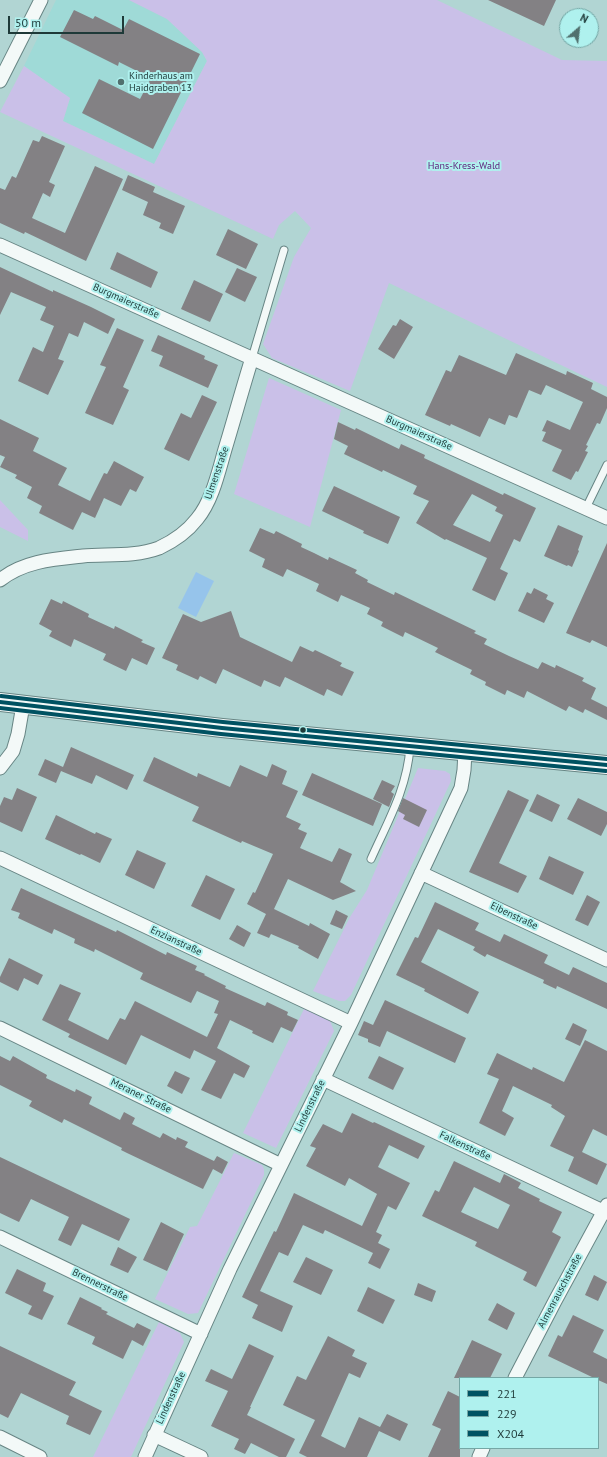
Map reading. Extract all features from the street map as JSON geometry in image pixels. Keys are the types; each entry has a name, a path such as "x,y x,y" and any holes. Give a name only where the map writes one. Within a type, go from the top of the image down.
{"main road":[{"path":"0,702 222,728 607,765"}],"street":[{"path":"0,82 41,0"},
{"name":"Burgmaierstraße","path":"0,245 607,518"},
{"name":"Ulmenstraße","path":"0,580 27,564 76,557 132,554 158,548 181,536 198,518 215,484 252,358"},
{"path":"0,768 13,751 18,734 23,705"},
{"name":"Lindenstraße","path":"145,1457 230,1270 351,1023 461,788 465,752"},
{"name":"Enzianstraße","path":"0,858 351,1023"},
{"name":"Eibenstraße","path":"421,873 607,960"},
{"name":"Meraner Straße","path":"0,1028 282,1165"},
{"name":"Falkenstraße","path":"323,1079 606,1210"},
{"name":"Almenrauschstraße","path":"516,1377 555,1301 606,1210"},
{"name":"Brennerstraße","path":"0,1237 201,1334"},
{"path":"154,1435 201,1457"},
{"path":"0,1437 40,1457"}],"lane":[{"path":"252,358 284,250"},
{"path":"586,508 607,465"},
{"path":"371,859 402,791 409,764 410,747"}],"shaded area":[{"name":"Kinderhaus am Haidgraben 13","path":"56,0 129,0 167,19 202,52 207,61 154,164 63,121 70,98 24,66"},
{"path":"196,572 214,581 196,617 178,608"}],"green space":[{"name":"Hans-Kress-Wald","path":"129,0 437,0 562,60 607,61 607,387 389,283 350,391 272,358 263,344 294,257 311,228 295,211 279,225 273,239 0,112 24,66 70,98 63,121 154,164 207,61 202,52 167,19"},
{"path":"269,378 341,410 310,527 234,494"},
{"path":"0,500 28,530 28,541 0,527"},
{"path":"418,768 445,771 450,774 451,781 351,995 345,1001 339,1001 313,991 350,917 367,890"},
{"path":"305,1007 329,1018 334,1031 276,1148 243,1133"},
{"path":"234,1153 262,1165 264,1175 198,1313 188,1314 155,1299 190,1227 197,1226"},
{"path":"159,1322 180,1333 184,1342 131,1457 93,1457"}],"building":[{"path":"488,0 556,0 544,26"},
{"path":"74,10 93,19 95,16 123,30 129,19 200,54 153,149 82,113 99,79 140,99 151,78 119,62 118,66 60,37"},
{"path":"42,136 65,146 49,182 55,185 50,197 43,193 32,218 65,233 95,166 123,179 86,261 25,232 24,234 0,223 0,188 5,190 12,176 16,178 33,140 39,142"},
{"path":"128,175 155,187 153,192 185,206 173,234 159,228 161,223 143,215 148,202 122,190"},
{"path":"228,229 258,244 246,269 216,255"},
{"path":"117,252 158,272 151,288 110,269"},
{"path":"0,267 115,319 108,334 84,322 78,337 69,333 58,359 64,361 48,395 18,381 33,347 43,352 54,326 40,320 46,307 11,292 0,315"},
{"path":"237,268 257,277 245,302 225,292"},
{"path":"194,280 223,294 210,322 181,309"},
{"path":"400,319 413,327 394,359 378,349 393,325 396,326"},
{"path":"117,328 144,340 123,387 129,390 113,425 85,413 106,367 100,365"},
{"path":"158,335 205,356 204,359 218,365 208,388 159,366 163,356 151,351"},
{"path":"516,353 566,375 567,371 593,383 591,389 607,397 607,408 600,424 597,423 586,445 588,446 585,451 588,452 578,472 576,471 571,480 552,471 562,450 542,441 546,432 542,431 547,420 570,430 583,402 546,385 541,395 529,390 517,418 509,415 505,425 489,418 480,437 451,424 450,426 425,415 446,370 451,372 459,355 506,375"},
{"path":"202,395 217,402 189,461 164,449 181,413 191,418"},
{"path":"0,419 39,438 33,451 67,468 58,485 90,501 104,473 107,474 114,461 144,477 136,492 130,489 121,506 104,498 95,518 82,512 73,530 39,513 42,506 27,498 32,487 15,478 17,475 0,467 5,457 0,455"},
{"path":"338,422 355,430 356,428 399,449 401,444 425,455 424,458 503,495 504,493 536,508 520,542 514,539 500,569 508,573 495,601 472,590 487,558 446,539 445,540 416,523 429,501 413,494 417,486 383,470 382,472 344,454 348,446 334,439","holes":["472,494 497,507 495,511 503,515 490,542 453,525"]},
{"path":"334,486 400,517 388,544 363,533 364,531 322,511"},
{"path":"558,525 583,536 578,550 579,551 572,567 544,556"},
{"path":"260,528 274,534 276,531 302,544 301,547 328,560 329,557 357,570 355,573 368,580 367,582 394,595 395,592 476,631 474,633 487,639 484,644 509,656 538,669 542,662 555,668 556,665 584,678 582,681 596,688 591,699 607,707 607,720 585,709 583,713 569,706 566,711 527,691 524,698 507,690 505,695 485,685 486,682 470,674 472,670 435,652 438,648 405,632 403,637 381,626 383,622 367,614 370,608 341,595 338,602 316,591 319,584 287,569 283,577 262,567 265,559 249,551"},
{"path":"607,543 607,647 592,640 590,643 566,633"},
{"path":"534,588 548,595 546,599 554,603 544,623 518,611 527,592 531,594"},
{"path":"51,599 62,604 63,601 89,614 88,617 114,629 115,626 143,640 141,642 155,648 147,665 132,658 126,671 103,660 106,654 74,639 71,647 49,636 52,631 39,624"},
{"path":"231,611 240,637 292,662 300,646 313,652 315,650 342,663 340,666 354,672 342,696 327,689 324,696 285,677 280,687 264,680 261,687 223,669 216,684 200,676 198,680 176,670 178,665 162,658 183,614 201,622"},
{"path":"71,747 134,775 127,790 96,775 92,784 61,771 56,783 38,775 45,759 63,767"},
{"path":"154,757 197,777 198,773 230,787 240,765 267,777 272,764 287,771 282,784 298,791 286,817 301,824 298,829 307,833 300,848 332,862 339,848 352,854 340,882 356,891 333,900 288,879 274,909 309,926 310,923 330,934 318,959 298,948 299,946 271,934 269,938 257,933 266,914 247,904 253,892 255,893 273,854 242,841 241,843 192,821 199,807 143,781"},
{"path":"312,773 382,804 373,826 302,795"},
{"path":"382,780 395,786 391,792 394,794 389,807 373,799"},
{"path":"17,788 37,797 22,832 0,822 0,806 4,797 12,800"},
{"path":"508,790 529,800 499,863 527,876 518,893 469,872"},
{"path":"537,794 560,805 552,822 529,811"},
{"path":"403,798 427,810 419,827 403,819 405,815 398,811"},
{"path":"578,798 607,812 607,824 601,836 567,819"},
{"path":"56,815 95,834 96,832 112,839 100,863 45,839"},
{"path":"137,850 166,863 154,889 125,875"},
{"path":"549,856 584,872 573,895 539,879"},
{"path":"206,875 235,889 220,920 191,906"},
{"path":"21,888 116,932 117,930 166,955 167,952 197,966 195,970 226,986 225,988 265,1006 267,1002 288,1012 287,1015 298,1020 292,1032 281,1027 273,1043 230,1020 217,1048 250,1066 244,1078 234,1073 221,1099 201,1090 216,1061 194,1050 190,1059 141,1035 126,1065 68,1037 70,1034 42,1020 60,984 81,993 68,1020 108,1040 120,1018 125,1020 135,1001 207,1037 218,1014 214,1013 219,1001 197,991 191,1003 140,979 143,973 95,949 94,952 74,943 75,939 54,929 52,934 18,918 20,913 11,910"},
{"path":"587,895 600,902 588,926 575,920"},
{"path":"435,902 479,923 475,930 500,942 504,934 548,955 544,963 569,975 573,967 607,983 607,1009 557,986 556,989 543,983 544,980 487,954 485,957 473,950 475,947 438,929 421,962 479,992 468,1014 424,991 425,989 396,975 415,937 418,938"},
{"path":"336,910 348,916 342,929 330,924"},
{"path":"237,925 251,933 244,947 229,939"},
{"path":"9,958 43,975 38,985 24,978 18,991 0,982 0,977"},
{"path":"385,1000 466,1038 455,1063 387,1031 380,1047 368,1042 368,1039 358,1035 364,1021 373,1025"},
{"path":"573,1023 587,1030 580,1046 565,1039"},
{"path":"585,1040 607,1051 607,1136 593,1129 582,1152 607,1164 597,1185 568,1171 574,1157 550,1146 565,1116 551,1107 552,1105 513,1086 502,1111 514,1118 505,1136 479,1123 499,1079 487,1074 497,1053 532,1070 533,1067 564,1082"},
{"path":"0,1056 10,1061 13,1056 47,1075 46,1078 75,1092 76,1089 92,1097 89,1104 120,1120 124,1112 135,1118 132,1124 160,1138 163,1133 176,1140 177,1137 188,1142 185,1147 214,1161 217,1156 228,1162 222,1174 213,1169 203,1189 121,1150 122,1148 64,1119 62,1123 29,1106 32,1101 0,1085"},
{"path":"379,1056 404,1068 393,1090 368,1078"},
{"path":"175,1071 190,1078 182,1094 167,1086"},
{"path":"352,1113 425,1146 418,1159 389,1145 378,1167 410,1183 396,1210 388,1206 376,1232 382,1235 378,1243 390,1249 380,1269 368,1263 373,1253 325,1230 323,1234 303,1225 288,1256 279,1252 260,1291 293,1306 282,1332 252,1318 258,1305 242,1297 274,1231 276,1232 294,1193 362,1226 377,1194 349,1178 345,1186 306,1166 316,1148 310,1146 323,1124 342,1133"},
{"path":"0,1157 130,1219 119,1241 82,1224 71,1246 58,1240 69,1217 31,1199 19,1222 0,1213"},
{"path":"454,1161 500,1183 504,1174 521,1183 518,1188 540,1199 539,1201 562,1212 552,1232 561,1237 536,1287 523,1280 527,1272 475,1246 477,1242 422,1216 435,1190 439,1192","holes":["474,1187 510,1205 498,1229 461,1212"]},
{"path":"161,1222 184,1234 167,1271 143,1260"},
{"path":"118,1247 137,1257 128,1273 110,1265"},
{"path":"306,1257 333,1270 321,1295 293,1282"},
{"path":"17,1269 46,1283 43,1291 54,1296 42,1320 28,1314 32,1306 5,1293"},
{"path":"594,1275 607,1282 598,1301 585,1295"},
{"path":"418,1283 436,1291 432,1302 414,1295"},
{"path":"368,1287 395,1300 383,1324 357,1311"},
{"path":"80,1297 102,1308 101,1309 108,1312 106,1314 134,1328 137,1323 151,1330 143,1346 132,1340 123,1359 92,1344 95,1337 67,1324"},
{"path":"497,1303 515,1313 507,1330 488,1320"},
{"path":"573,1315 604,1330 593,1352 607,1359 607,1384 599,1380 599,1377 592,1377 548,1356 558,1335 562,1337"},
{"path":"328,1336 355,1350 352,1356 367,1363 360,1378 349,1373 321,1436 345,1448 359,1417 380,1427 387,1414 408,1424 400,1441 379,1431 367,1457 307,1457 299,1453 315,1420 283,1405 297,1376 306,1380"},
{"path":"472,1340 502,1354 490,1377 454,1378"},
{"path":"249,1344 274,1356 247,1415 295,1439 286,1457 279,1457 251,1443 245,1454 234,1449 239,1439 211,1426 228,1391 205,1381 211,1369 232,1379"},
{"path":"0,1346 76,1382 69,1395 102,1411 90,1435 66,1424 69,1416 21,1393 8,1418 0,1414"},
{"path":"448,1391 459,1396 460,1457 428,1457 441,1429 432,1425"}],"transit line":[{"name":"X204","path":"1,696 223,722 607,759"},
{"name":"221","path":"0,702 222,728 607,765"},
{"name":"229","path":"0,708 221,734 606,771"}],"place":[{"name":"Kinderhaus am Haidgraben 13","path":"121,82"}]}
